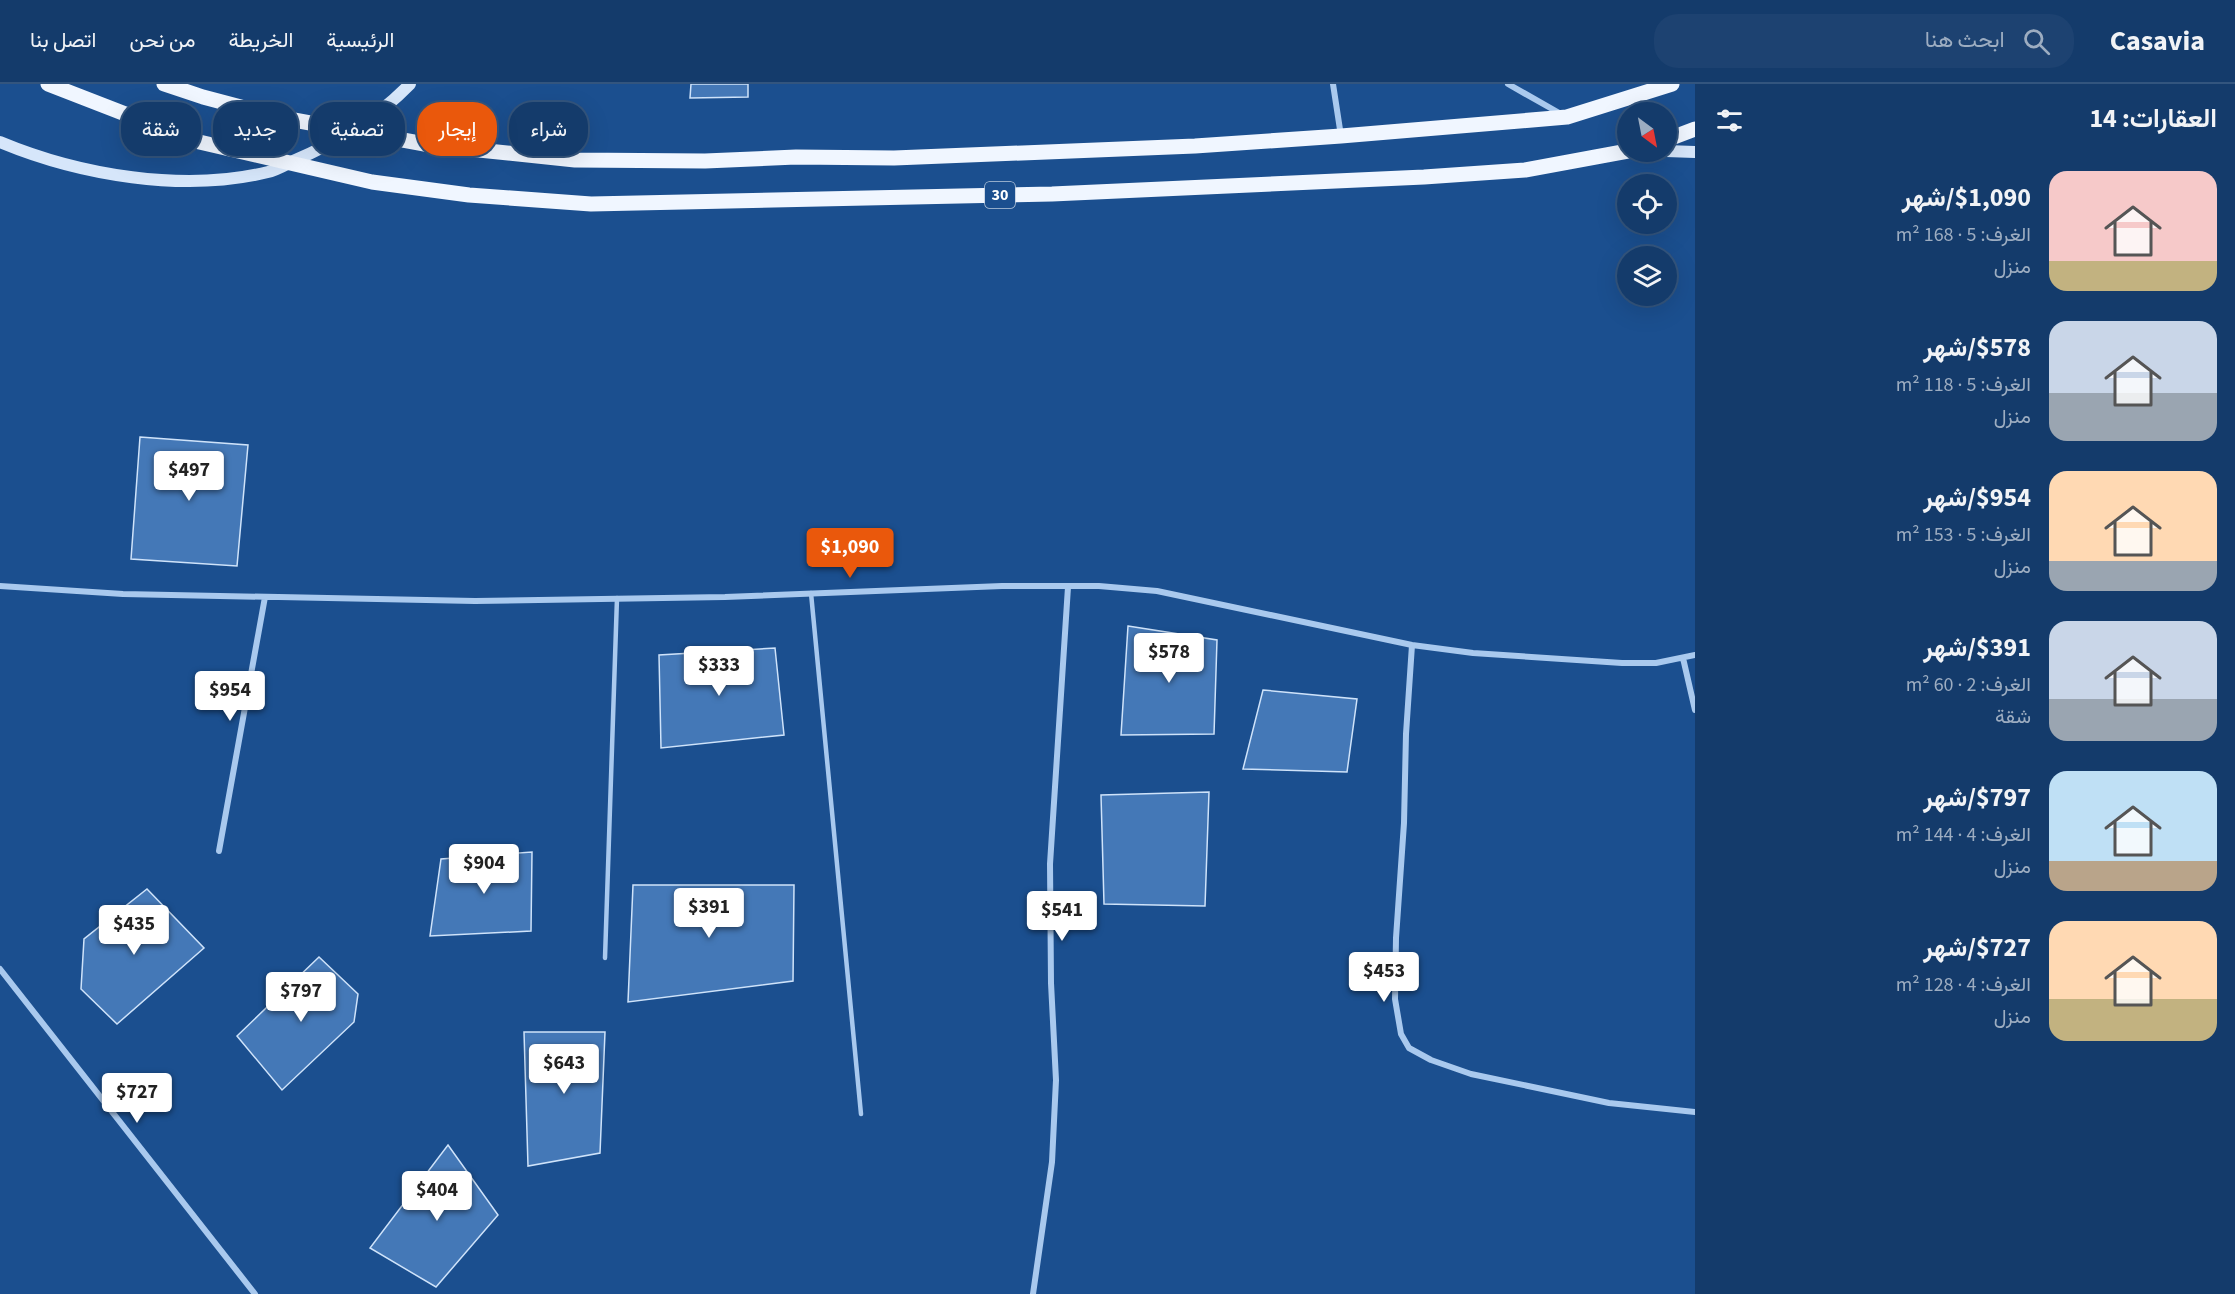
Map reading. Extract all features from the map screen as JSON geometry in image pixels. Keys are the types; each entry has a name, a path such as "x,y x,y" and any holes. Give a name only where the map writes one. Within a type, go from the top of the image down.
{"main road":[{"name":"30","path":"48,84 195,141 372,182 469,195 591,204 1040,195 1447,176 1525,170 1617,153"},
{"path":"164,84 283,118 430,145 575,160 705,161 796,157 894,158 1161,148 1341,136 1567,117 1672,84"},
{"path":"0,142 30,154 117,175 217,181 269,172 327,147 391,104 410,84"},
{"path":"1677,136 1695,129"},
{"path":"1677,151 1695,152"}],"street":[{"path":"1333,84 1341,136"},
{"path":"1508,84 1567,117"},
{"path":"0,586 123,594 475,601 1002,586 1099,586 1157,591 1412,645 1473,653 1622,663 1656,663 1695,656"},
{"path":"1032,1294 1053,1151 1056,1080 1050,982 1050,864 1068,587"},
{"path":"219,851 265,597"},
{"path":"1412,645 1396,938 1395,999 1401,1034 1409,1048 1431,1060 1471,1074 1609,1103 1695,1112"},
{"path":"1683,658 1695,710"},
{"path":"0,969 255,1294"}],"lane":[{"path":"811,593 861,1114"},
{"path":"605,958 617,598"}],"building":[{"path":"691,84 748,84 748,97 690,98"},
{"path":"140,437 248,445 237,566 131,559"},
{"path":"1128,626 1217,640 1214,734 1121,735"},
{"path":"775,648 784,735 661,748 659,655"},
{"path":"1263,690 1357,699 1347,772 1243,769"},
{"path":"1209,792 1205,906 1104,904 1101,795"},
{"path":"532,852 531,931 430,936 441,859"},
{"path":"633,885 794,885 793,981 628,1002"},
{"path":"147,889 204,948 117,1024 81,989 84,939"},
{"path":"319,957 358,994 354,1022 282,1090 237,1036"},
{"path":"524,1032 605,1032 600,1153 528,1166"},
{"path":"448,1145 498,1215 436,1287 370,1248"}]}
